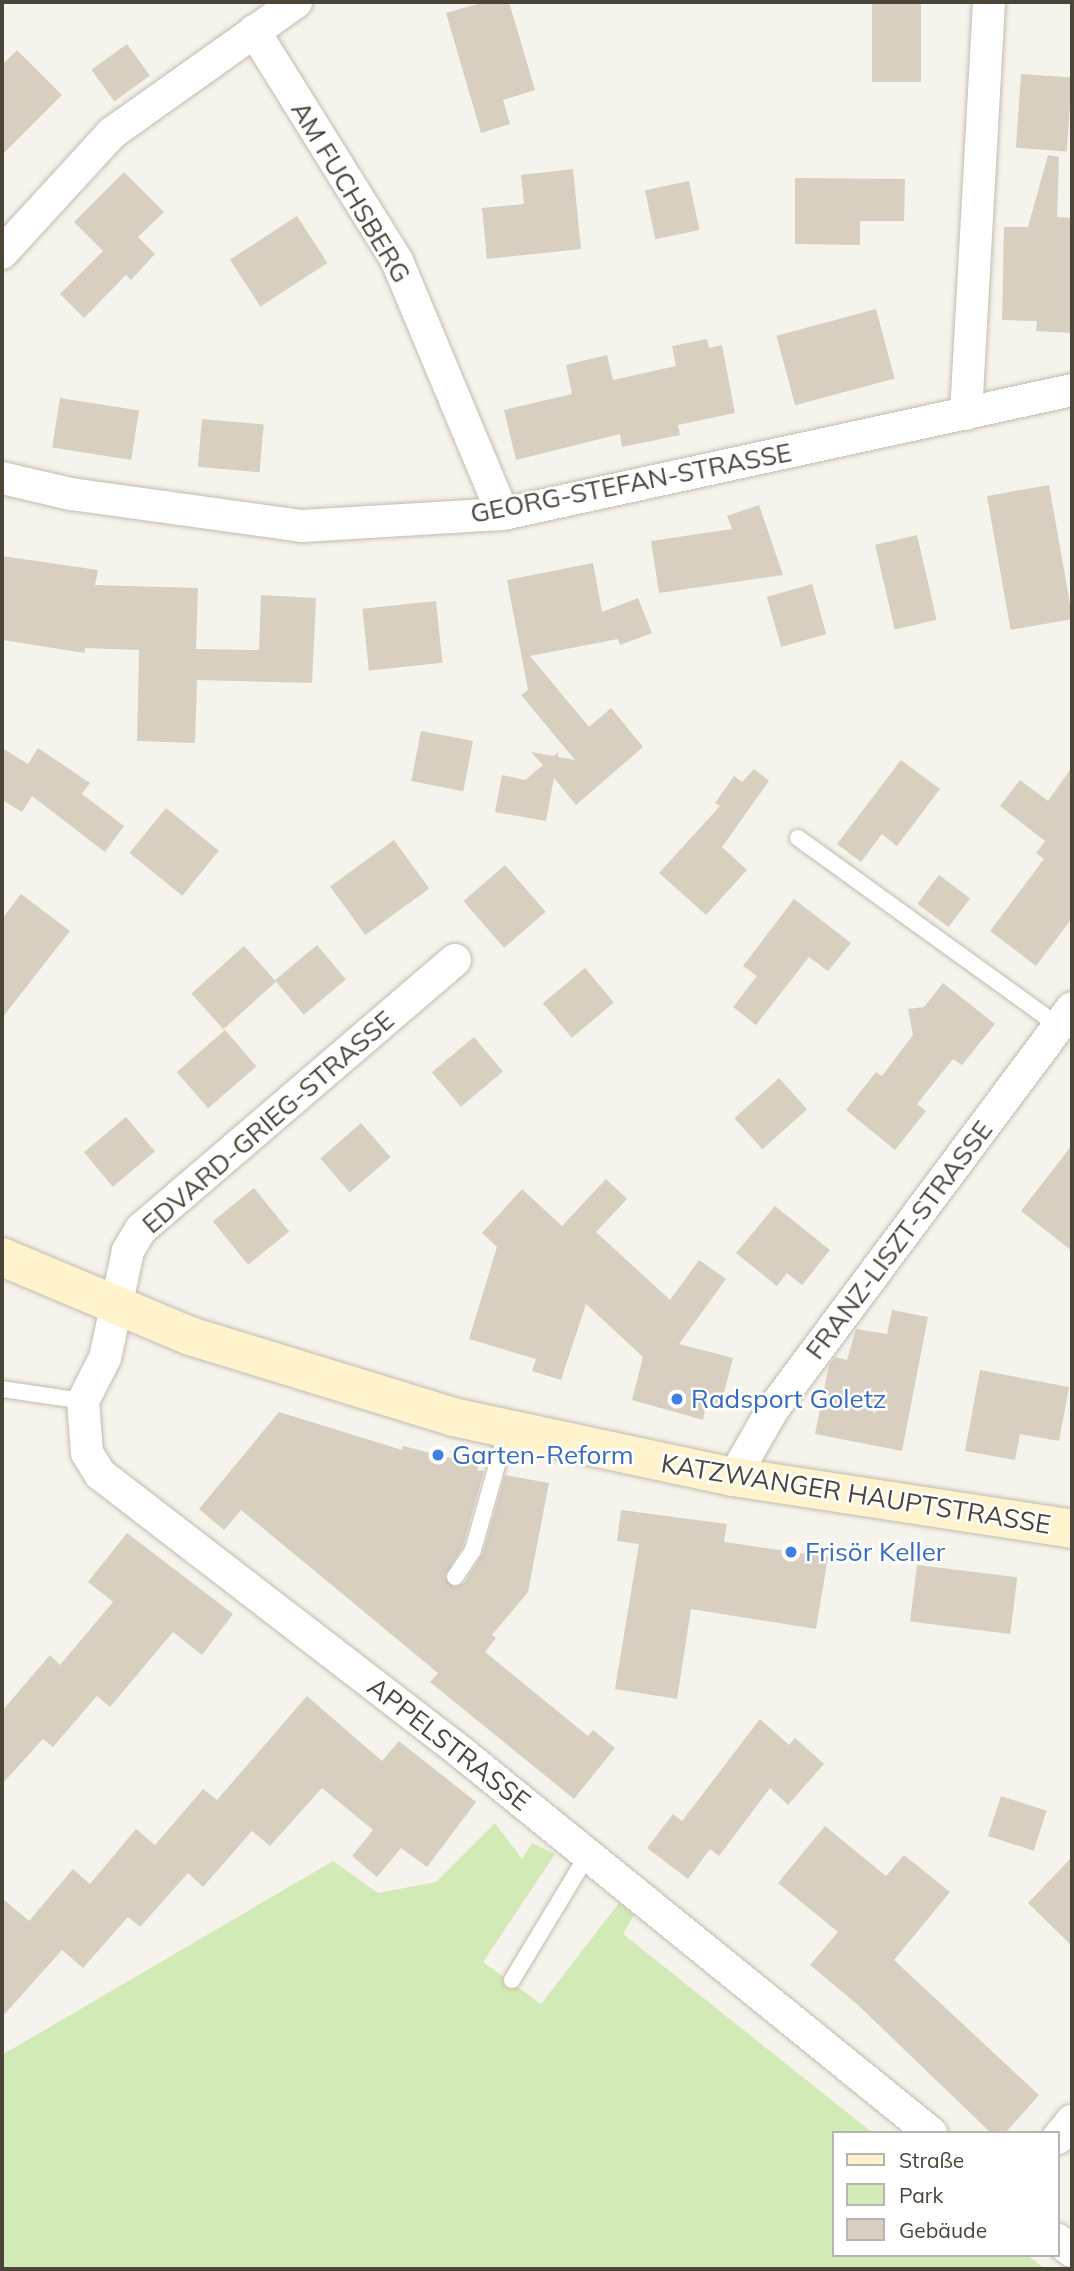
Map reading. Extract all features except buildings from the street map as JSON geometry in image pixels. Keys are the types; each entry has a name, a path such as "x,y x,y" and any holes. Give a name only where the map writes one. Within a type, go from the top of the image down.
{"main road":[{"name":"KATZWANGER HAUPTSTRASSE","path":"2,1257 114,1306 335,1385 507,1430 734,1477 1072,1529"}],"street":[{"path":"2,253 112,133 296,2"},
{"path":"966,414 989,2"},
{"name":"AM FUCHSBERG","path":"254,31 397,261 503,514"},
{"name":"GEORG-STEFAN-STRASSE","path":"2,478 71,494 302,526 503,514 1072,390"},
{"name":"EDVARD-GRIEG-STRASSE","path":"114,1306 128,1251 141,1229 455,960"},
{"name":"FRANZ-LISZT-STRASSE","path":"734,1477 773,1409 1066,1017"},
{"path":"83,1401 105,1358 114,1306"},
{"name":"APPELSTRASSE","path":"83,1401 87,1452 100,1474 588,1854 929,2131"},
{"path":"1060,2136 1072,2121"}],"lane":[{"path":"798,838 1066,1017"},
{"path":"2,1389 83,1401"},
{"path":"455,1577 473,1550 507,1430"},
{"path":"512,1980 588,1854"}],"green space":[{"path":"495,1823 522,1859 532,1843 555,1854 483,1962 541,2004 619,1903 634,1915 623,1934 870,2131 832,2131 832,2257 1030,2257 1045,2269 2,2269 2,2055 333,1861 378,1893 436,1882"}],"place":[{"name":"Radsport Goletz","path":"677,1399"},
{"name":"Garten-Reform","path":"438,1455"},
{"name":"Frisör Keller","path":"791,1552"}]}
